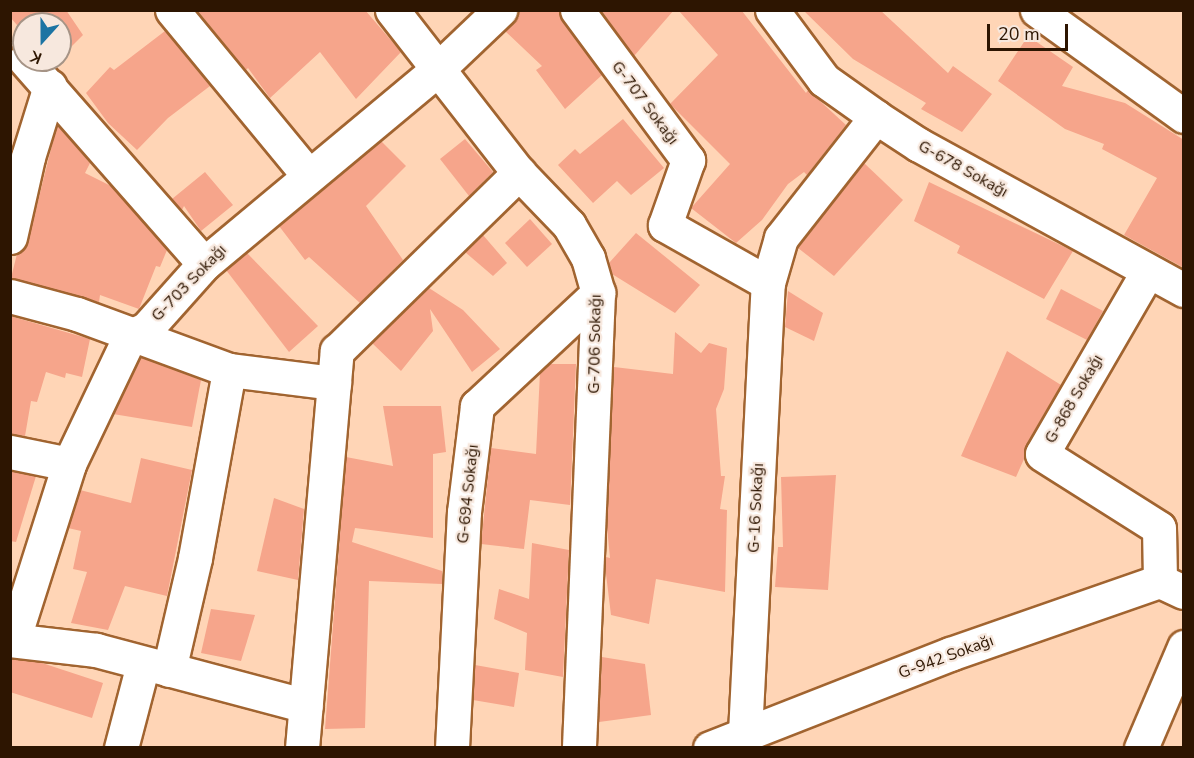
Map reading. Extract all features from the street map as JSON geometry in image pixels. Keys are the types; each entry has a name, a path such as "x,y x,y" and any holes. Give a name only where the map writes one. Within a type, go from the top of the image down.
{"street":[{"path":"172,10 308,175"},
{"name":"G-706 Sokağı","path":"392,10 519,173 569,225 588,258 598,293 579,747"},
{"name":"G-703 Sokağı","path":"130,336 146,329 204,264 438,69 500,10"},
{"name":"G-707 Sokağı","path":"577,10 688,160 664,225 768,283"},
{"name":"G-678 Sokağı","path":"772,10 824,80 876,117 919,145 1184,290"},
{"path":"1037,10 1184,116"},
{"path":"36,72 204,264"},
{"path":"10,237 28,157 50,86"},
{"name":"G-16 Sokağı","path":"745,733 768,283 781,238 876,117"},
{"path":"302,747 337,351 519,173"},
{"name":"G-868 Sokağı","path":"1148,271 1042,454 1160,528 1172,586"},
{"name":"G-694 Sokağı","path":"452,747 464,512 477,406 598,293"},
{"path":"10,296 76,314 130,336 229,370 334,383"},
{"path":"10,631 18,625 69,464 130,336"},
{"path":"121,747 156,667 195,558 229,370"},
{"path":"10,452 69,464"},
{"name":"G-942 Sokağı","path":"710,747 950,654 1172,586"},
{"path":"10,640 96,650 306,706"},
{"path":"1141,747 1182,655"}],"building":[{"path":"10,10 66,10 67,12 12,12 12,19"},
{"path":"197,10 365,10 401,52 356,99 320,52 270,98 248,68 246,70"},
{"path":"519,10 559,10 562,21 602,75 565,109 536,70 542,66 505,31"},
{"path":"601,10 674,10 634,56"},
{"path":"803,10 880,10 948,73 953,66 992,94 962,132 921,109 926,103 853,59"},
{"path":"679,11 742,11 806,93 808,90 846,125 807,175 804,172 788,184 762,220 736,243 691,208 730,164 670,104 718,55"},
{"path":"72,19 83,35 72,46"},
{"path":"165,31 210,86 168,118 137,150 108,123 86,93 110,67 114,70"},
{"path":"1028,36 1073,67 1062,86 1125,103 1184,140 1184,268 1124,235 1157,178 1102,149 1104,144 1065,129 998,81"},
{"path":"623,119 664,168 631,195 617,181 593,203 558,165 575,149 580,154"},
{"path":"57,125 90,163 85,173 111,186 167,250 160,267 156,266 139,309 100,295 99,302 11,278 17,254 28,241"},
{"path":"465,139 493,172 469,196 440,159"},
{"path":"381,141 406,166 366,206 403,260 360,303 309,257 305,260 279,226"},
{"path":"864,163 903,200 834,276 798,248"},
{"path":"205,172 233,205 201,231 184,206 182,210 172,199"},
{"path":"929,182 1073,251 1044,299 957,253 960,246 914,221"},
{"path":"530,219 552,244 527,267 505,243"},
{"path":"636,233 700,285 675,313 612,274 609,263"},
{"path":"483,235 507,263 493,276 465,252"},
{"path":"247,253 318,326 289,352 226,270"},
{"path":"429,288 463,310 500,349 472,372 430,309 433,331 401,371 372,343"},
{"path":"1061,289 1103,311 1087,340 1046,319"},
{"path":"788,291 823,313 814,341 785,327"},
{"path":"10,316 90,339 82,377 66,373 65,378 46,372 37,402 31,401 25,436 10,434"},
{"path":"675,332 701,353 709,343 727,348 724,389 716,409 721,476 725,476 720,509 727,510 725,592 656,579 649,624 611,615 605,566 606,557 610,558 607,527 614,367 673,374"},
{"path":"1007,351 1061,385 1026,445 1024,459 1016,477 961,456"},
{"path":"141,357 201,380 192,427 113,414"},
{"path":"549,364 576,364 570,505 530,500 524,549 481,544 491,448 536,454 540,372"},
{"path":"383,406 441,406 446,452 433,454 433,538 355,528 352,542 442,571 442,584 369,581 365,728 325,729 346,457 393,466"},
{"path":"141,458 192,470 167,596 125,586 108,630 71,623 87,572 73,569 81,531 68,528 80,490 131,503"},
{"path":"10,471 36,476 16,542 10,541"},
{"path":"836,475 828,590 775,587 778,547 783,547 781,477"},
{"path":"274,498 304,509 298,580 257,571"},
{"path":"532,543 569,550 563,677 525,670 527,633 494,619 499,589 529,599"},
{"path":"211,609 255,615 241,661 201,653"},
{"path":"602,657 645,664 651,715 599,722"},
{"path":"10,659 39,662 103,683 92,718 10,692"},
{"path":"475,665 519,673 514,707 473,700"}]}
